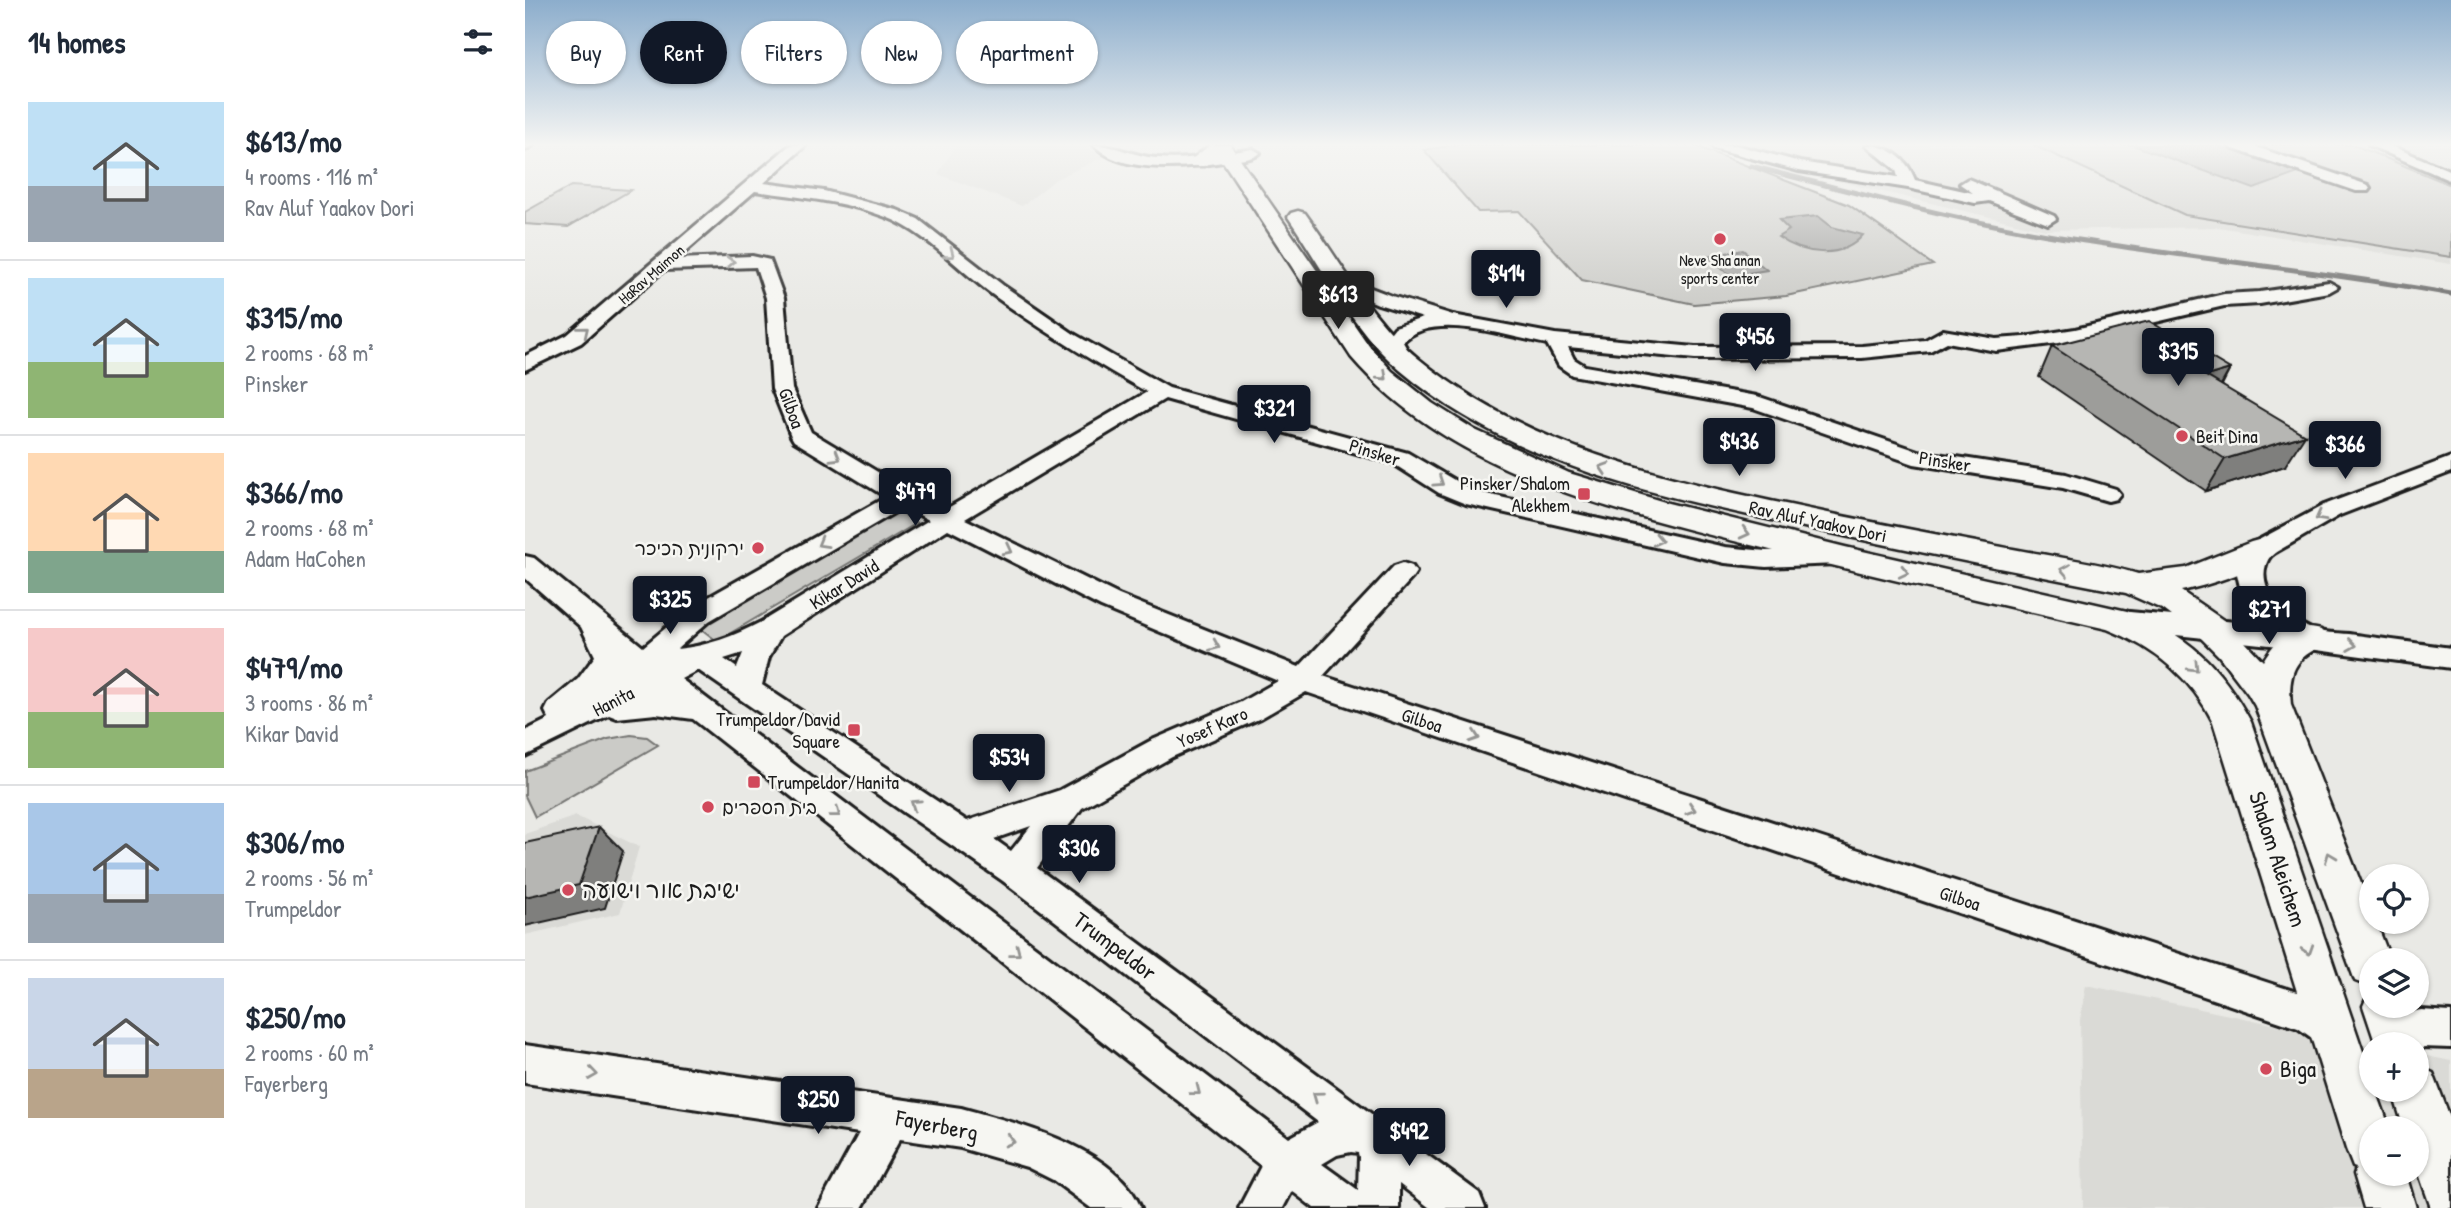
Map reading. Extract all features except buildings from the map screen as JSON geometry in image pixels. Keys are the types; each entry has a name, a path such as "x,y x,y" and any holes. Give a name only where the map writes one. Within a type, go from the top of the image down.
{"main road":[{"name":"Rav Aluf Yaakov Dori","path":"1270,201 1334,292 1364,315 1401,356 1434,384 1555,451 1604,469 2123,601"},
{"name":"Rav Aluf Yaakov Dori","path":"1289,204 1334,292 1349,340 1384,377 1446,424 1506,457 1599,493 1838,556 2123,601 2163,595 2211,629"},
{"path":"2123,601 2165,584 2197,577 2262,549"},
{"name":"Shalom Aleichem","path":"2123,601 2140,629 2178,652 2210,684 2223,702 2232,722 2360,1116"},
{"path":"2211,629 2255,673 2273,705 2364,948"},
{"path":"2273,705 2272,683 2281,660 2295,644 2309,639"},
{"path":"2420,1102 2451,1193"},
{"path":"2384,1186 2390,1208"}],"street":[{"name":"HaRav Maimon","path":"525,364 574,339 734,201"},
{"name":"Pinsker","path":"845,201 891,213 912,223 998,290 1067,338 1162,392 1399,458 1466,497 1725,555 1766,559 1838,556"},
{"path":"2004,201 2048,219"},
{"name":"Gilboa","path":"662,265 752,261 764,264 775,298 782,389 802,436 903,497 1110,601 1303,680 2309,1014 2333,1031"},
{"path":"1334,292 1385,300 1450,320 1555,340 1695,353 1862,352 1930,345 1943,337 1996,345 2024,343 2075,335 2224,300 2260,298 2329,287"},
{"path":"1364,315 1450,320"},
{"path":"1401,356 1393,342 1402,330 1412,325 1450,320"},
{"name":"Pinsker","path":"1555,340 1566,362 1579,371 1757,402 1913,457 2066,481 2108,494"},
{"name":"Kikar David","path":"700,657 745,642 771,629 947,519 1162,392"},
{"path":"2309,639 2272,614 2253,589 2250,562 2262,549 2332,510 2451,464"},
{"path":"652,669 700,614 903,497"},
{"path":"525,564 592,622 705,711 1346,1208"},
{"name":"Yosef Karo","path":"1015,871 1071,799 1161,749 1251,710 1303,680 1403,572"},
{"path":"559,711 588,687 609,657 592,622"},
{"path":"747,689 750,668 759,646 771,629"},
{"path":"2211,629 2309,639 2451,659"},
{"name":"Hanita","path":"525,728 652,669 700,657"},
{"name":"Trumpeldor","path":"700,657 1015,871 1464,1208"},
{"name":"Hanita","path":"525,744 591,713 652,669"},
{"path":"591,713 642,703 675,704 705,711"},
{"path":"963,836 1071,799"},
{"path":"2409,1032 2414,1029 2451,1030"},
{"name":"Fayerberg","path":"525,1065 961,1128 1030,1147 1069,1164 1107,1192 1120,1208"},
{"path":"839,1208 891,1116"},
{"path":"1260,1208 1286,1162 1330,1137 1351,1132 1372,1137 1378,1157 1378,1208"}],"shaded area":[{"path":"544,201 612,201 568,227 525,224 525,212"},
{"path":"1010,201 1028,201 1022,206"},
{"name":"Neve Sha'anan sports center","path":"1469,201 1840,201 1849,205 1933,265 1786,296 1694,304 1582,280 1519,211 1478,212"},
{"path":"1923,201 2451,201 2451,264 2218,227 2045,230"},
{"path":"2155,201 2451,201 2451,257 2185,215"},
{"path":"1818,216 1832,227 1863,235 1844,249 1833,252 1798,248 1778,237 1789,230 1779,220"},
{"path":"1743,250 1767,270 1730,276 1708,256"},
{"path":"896,510 917,523 717,641 696,625"},
{"path":"631,735 647,737 658,745 535,817 525,796 525,771 608,739"},
{"path":"576,816 639,847 620,913 525,935 525,834"},
{"path":"2086,985 2359,1042 2359,1102 2429,1102 2429,1056 2451,1061 2451,1208 2083,1208 2080,1020"}],"waterway":[{"path":"1890,201 2036,233 2451,294"}],"place":[{"name":"Neve Sha'anan sports center","path":"1720,239"},
{"name":"Beit Dina","path":"2182,436"},
{"name":"Pinsker/Shalom Alekhem","path":"1584,494"},
{"name":"ירקונית הכיכר","path":"758,548"},
{"name":"Trumpeldor/David Square","path":"854,730"},
{"name":"Trumpeldor/Hanita","path":"754,782"},
{"name":"בית הספרים","path":"708,807"},
{"name":"ישיבת אור וישועה","path":"568,890"},
{"name":"Biga","path":"2266,1069"}]}
